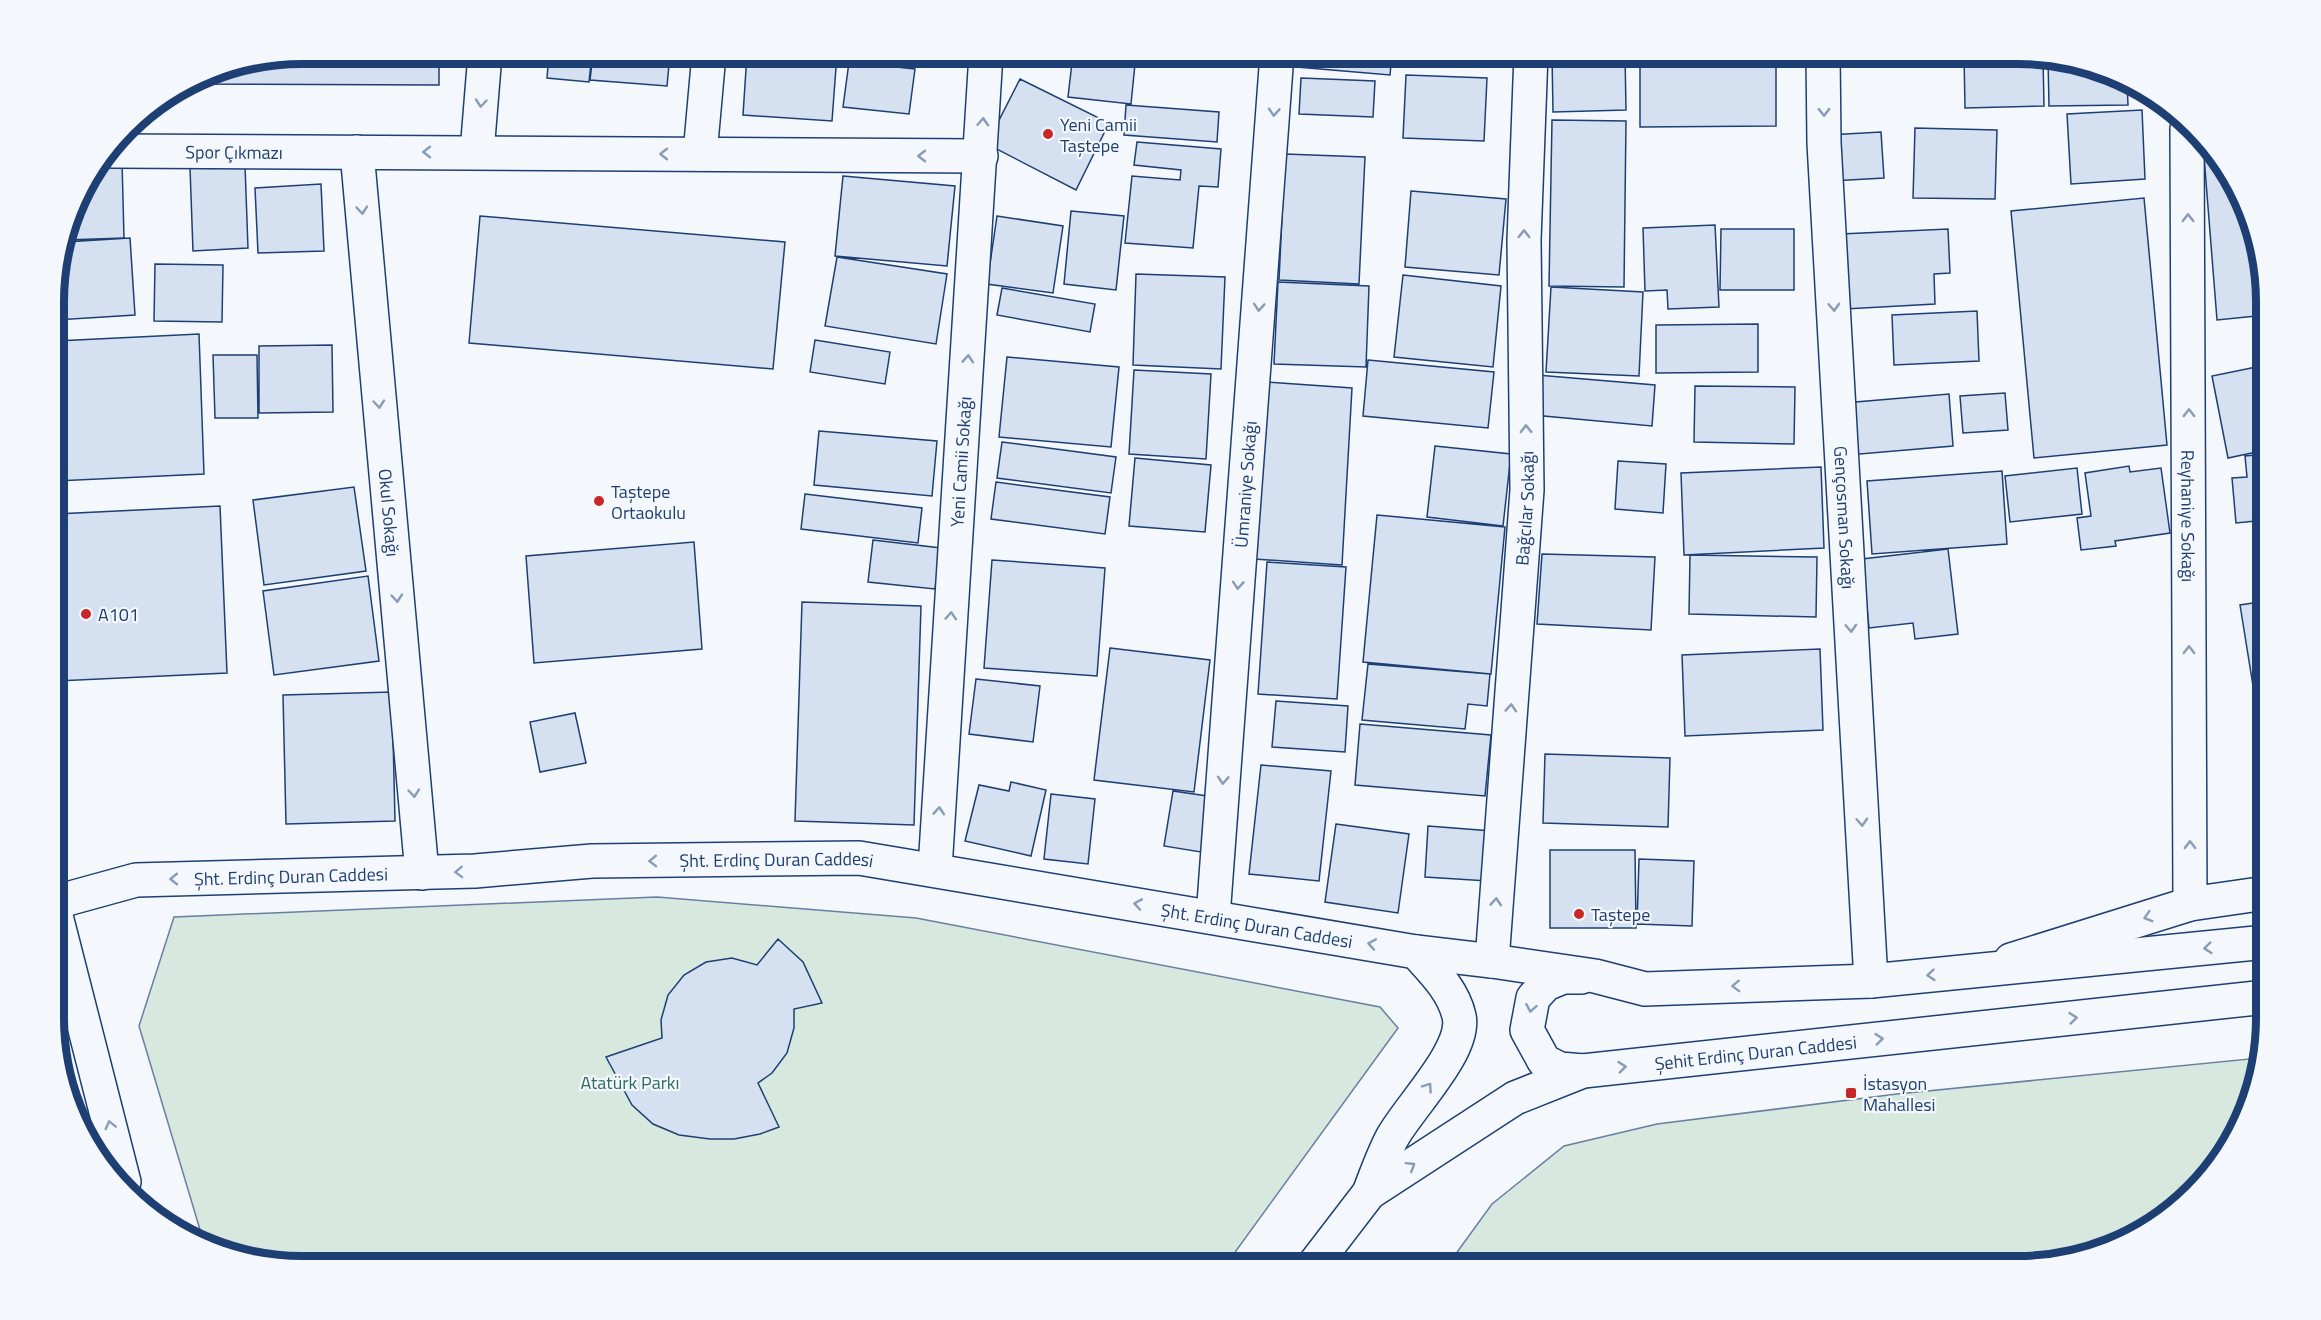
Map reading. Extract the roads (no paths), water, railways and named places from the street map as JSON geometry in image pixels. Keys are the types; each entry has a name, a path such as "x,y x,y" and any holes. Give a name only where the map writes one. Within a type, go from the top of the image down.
{"street":[{"path":"477,152 483,64"},
{"path":"700,154 707,64"},
{"name":"Yeni Camii Sokağı","path":"935,869 986,64"},
{"name":"Ümraniye Sokağı","path":"1213,917 1277,64"},
{"name":"Bağcılar Sokağı","path":"1492,961 1527,490 1524,240 1531,64"},
{"name":"Gençosman Sokağı","path":"1823,64 1824,143 1871,981"},
{"name":"Reyhaniye Sokağı","path":"2187,134 2190,904"},
{"name":"Spor Çıkmazı","path":"120,151 981,156"},
{"name":"Okul Sokağı","path":"357,152 422,873"},
{"name":"Şht. Erdinç Duran Caddesi","path":"64,900 136,880 475,872 592,861 859,858 935,869 1416,952 1595,976"},
{"path":"1973,972 2190,904 2256,894"},
{"path":"1583,1071 1560,1069 1544,1061 1527,1030 1533,998 1546,984 1563,977 1595,976 1644,989 1871,981 2256,943"},
{"path":"64,947 121,1170"},
{"path":"1368,1193 1392,1137 1441,1069 1458,1038 1460,1018 1455,1005 1443,982 1416,952"},
{"name":"Şehit Erdinç Duran Caddesi","path":"1321,1256 1368,1193 1515,1098 1583,1071 2256,998"}],"place":[{"name":"Yeni Camii Taştepe","path":"1048,134"},
{"name":"Taştepe Ortaokulu","path":"599,501"},
{"name":"A101","path":"86,614"},
{"name":"Taştepe","path":"1579,914"},
{"name":"İstasyon Mahallesi","path":"1851,1093"}],"park label":[{"name":"Atatürk Parkı","path":"630,1082"}]}
